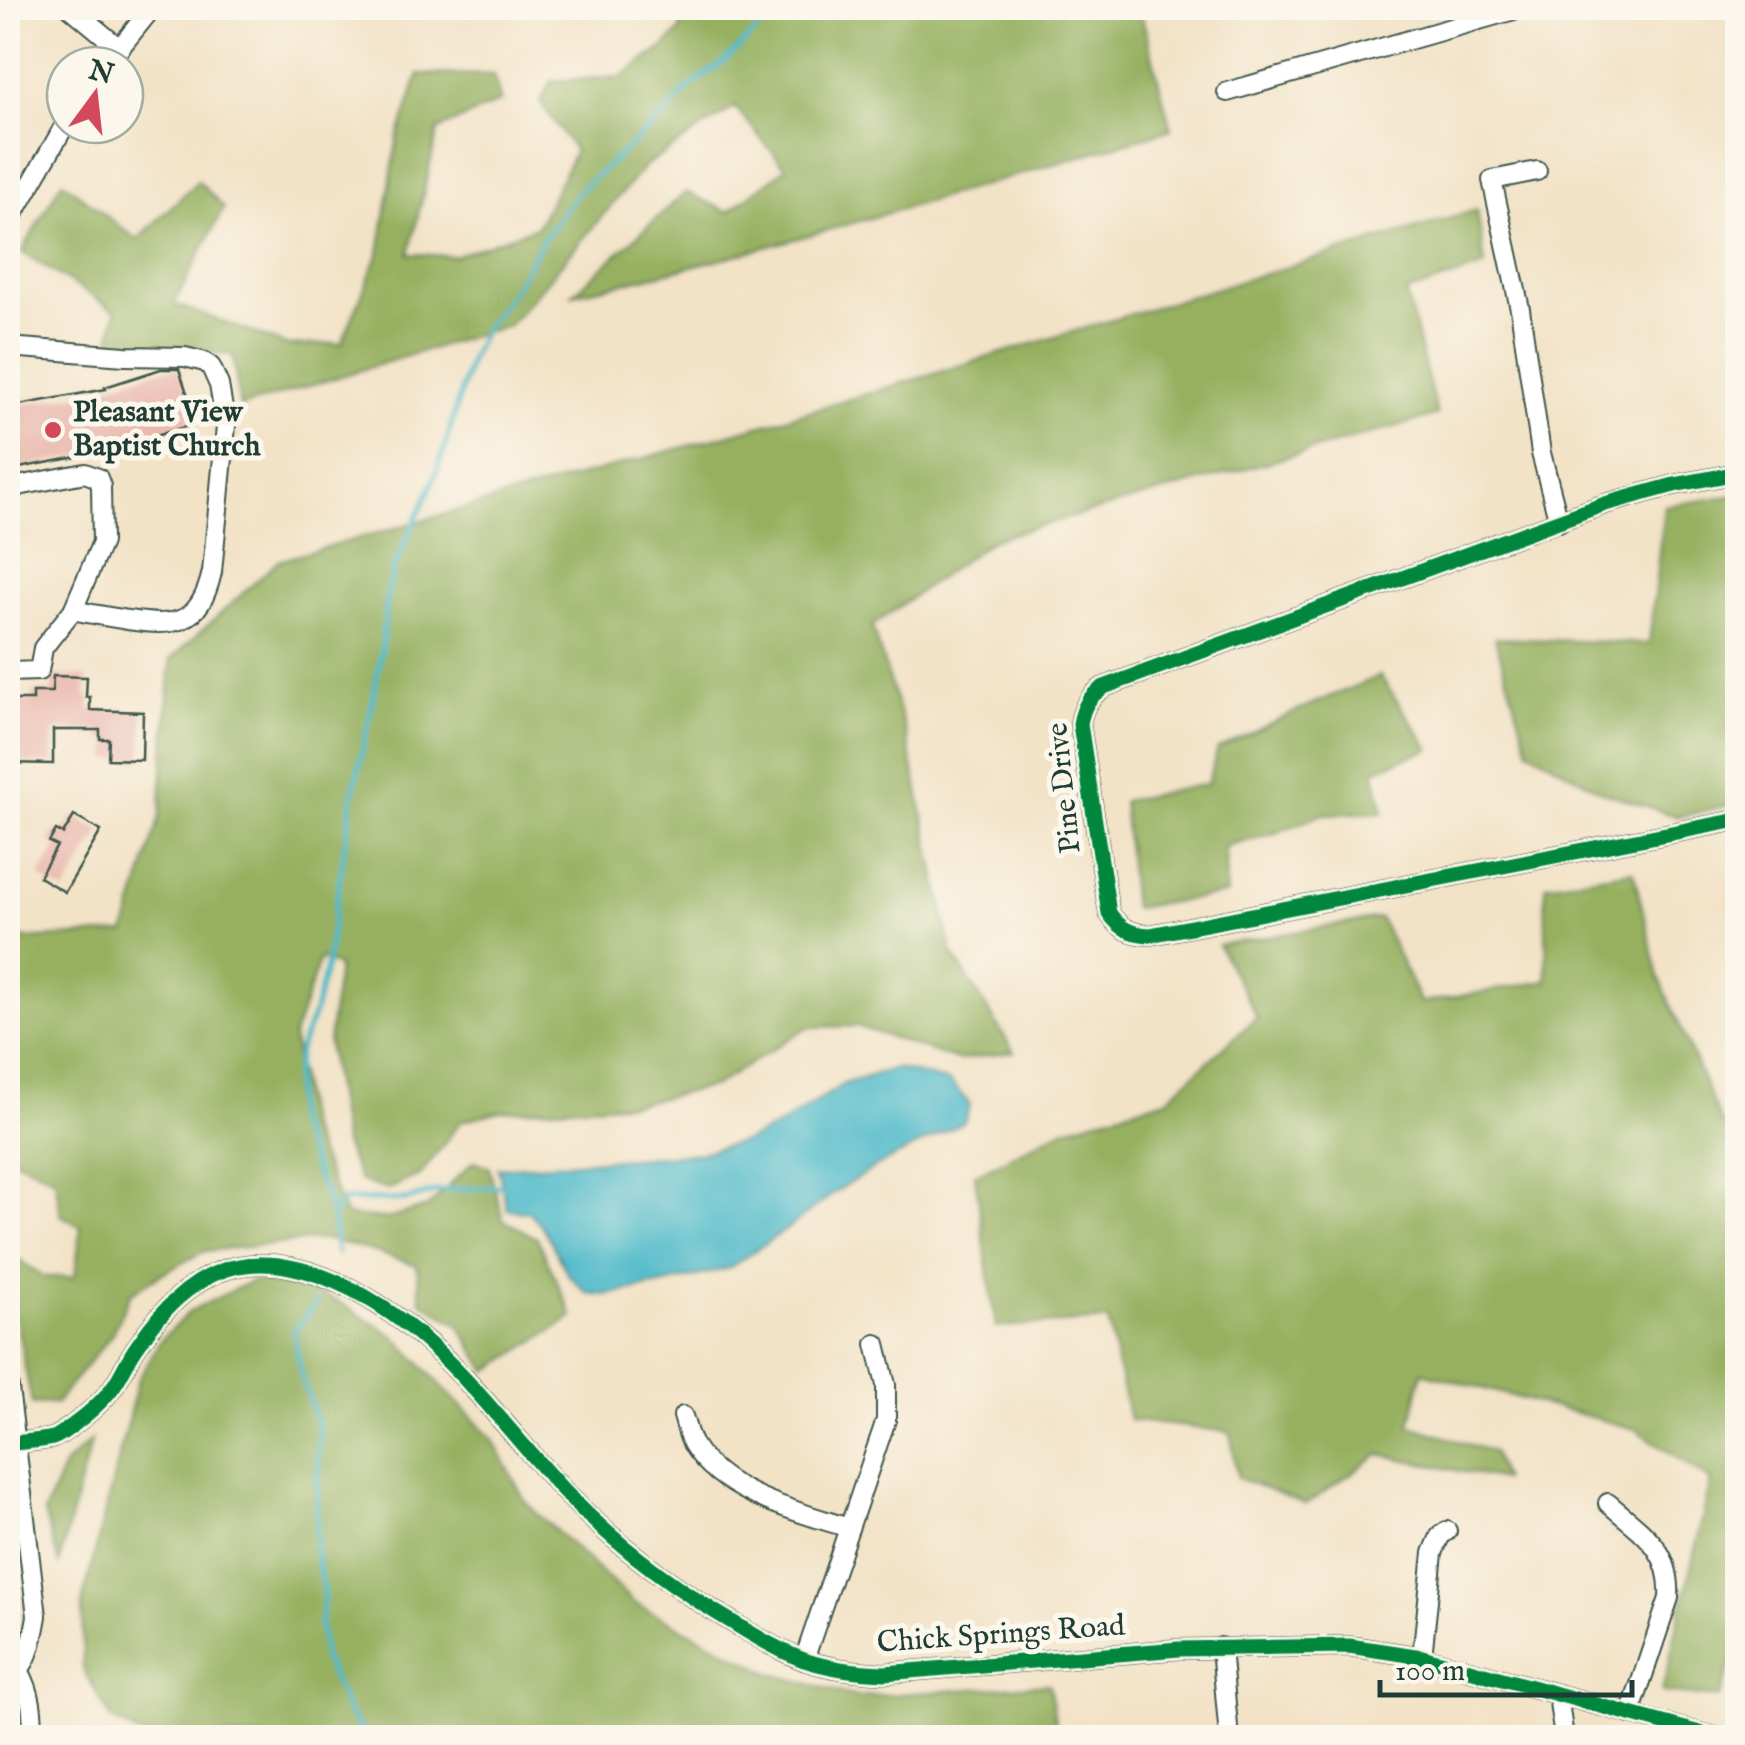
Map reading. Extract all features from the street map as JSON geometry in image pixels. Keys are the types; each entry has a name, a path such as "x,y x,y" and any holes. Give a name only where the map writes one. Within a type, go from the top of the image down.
{"street":[{"path":"72,8 115,45"},
{"path":"121,45 152,8"},
{"path":"1227,92 1521,8"},
{"path":"8,224 13,200 51,145"},
{"path":"1537,171 1492,180 1520,308 1541,453 1559,522"},
{"path":"8,346 197,359 211,367 222,395 226,426 212,572 199,605 180,622 155,624 73,610"},
{"path":"8,488 85,473 98,478 102,542 73,610 43,648 39,671 8,672"},
{"name":"Pine Drive","path":"1738,473 1639,494 1097,691 1085,705 1080,724 1109,913 1127,931 1150,936 1738,820"},
{"name":"Chick Springs Road","path":"15,1443 54,1438 89,1414 116,1384 140,1341 175,1300 205,1278 243,1265 308,1271 373,1300 427,1340 564,1492 652,1569 756,1637 804,1660 840,1670 886,1673 1179,1648 1349,1646 1422,1657 1718,1738"},
{"path":"804,1660 886,1420 886,1384 876,1344"},
{"path":"8,1380 37,1616 28,1652 14,1676 26,1682 32,1705 33,1738"},
{"path":"683,1416 693,1444 732,1484 774,1504 849,1528"},
{"path":"1608,1503 1657,1546 1670,1582 1669,1598 1630,1714"},
{"path":"1422,1657 1432,1553 1447,1531"},
{"path":"1221,1647 1230,1738"},
{"path":"1558,1695 1564,1738"}],"green space":[{"path":"684,8 1162,8 1141,13 1171,129 799,238 573,294 686,192 728,212 786,168 735,107 645,166 509,325 240,407 233,355 110,343 116,311 22,252 62,181 137,240 198,181 224,208 174,304 289,346 342,343 379,253 397,141 419,74 493,75 501,101 438,130 409,254 455,256 537,227 575,151 540,102 552,81 620,77 680,31"},
{"path":"1477,210 1485,266 1406,293 1437,415 993,539 872,626 906,733 952,953 1014,1052 958,1060 857,1026 808,1027 714,1086 638,1103 500,1111 461,1121 421,1174 387,1190 359,1180 343,1141 328,1043 338,967 320,958 293,1036 307,1126 346,1216 387,1219 428,1207 474,1161 489,1167 503,1220 537,1238 573,1317 487,1371 458,1324 421,1301 417,1265 326,1239 205,1251 130,1294 111,1335 56,1403 32,1404 9,1283 8,1253 45,1277 75,1277 81,1227 61,1215 55,1178 8,1156 8,940 125,933 160,816 171,659 278,561 780,420"},
{"path":"1737,495 1737,803 1679,817 1603,792 1529,750 1495,638 1649,644 1664,506"},
{"path":"1380,676 1430,749 1374,770 1384,812 1323,814 1275,833 1225,846 1226,894 1133,908 1123,801 1207,784 1218,749"},
{"path":"1633,871 1659,977 1721,1123 1737,1126 1738,1646 1719,1698 1662,1692 1711,1481 1636,1429 1422,1372 1410,1426 1493,1452 1503,1480 1379,1454 1306,1504 1238,1478 1230,1432 1129,1420 1108,1320 996,1327 975,1175 1063,1129 1167,1099 1257,1017 1218,945 1380,918 1421,1003 1547,981 1545,885"},
{"path":"254,1280 307,1289 337,1301 394,1336 493,1440 526,1503 634,1603 770,1673 856,1697 1049,1684 1058,1737 145,1738 111,1718 83,1669 82,1604 138,1380 160,1341 190,1311"},
{"path":"91,1441 59,1563 44,1513 65,1464"}],"water":[{"path":"895,1068 950,1082 970,1104 964,1122 877,1166 729,1268 604,1295 587,1293 568,1274 543,1228 528,1211 507,1209 498,1168 700,1153 746,1141 780,1125 844,1084"}],"building":[{"path":"161,369 179,369 197,423 104,452 8,470 8,407 106,389"},
{"path":"53,676 87,677 90,710 143,712 142,760 108,759 109,739 100,739 100,730 53,730 53,764 8,763 8,700 33,700 33,692 52,692"},
{"path":"74,816 101,831 65,892 39,877 57,846 49,842 56,830 63,834"}],"waterway":[{"path":"337,1254 332,1213 294,1117 295,1078 299,1050 326,967 393,569 431,487 470,359 487,325 544,238 580,190 668,112 687,89 723,62 781,8"},
{"path":"332,1213 345,1200 407,1200 437,1191 502,1186"},
{"path":"317,1302 294,1331 302,1379 319,1428 316,1553 324,1595 320,1625 324,1659 349,1714 368,1738"}],"cycle path":[{"path":"1738,473 1605,504 1104,687 1088,702 1080,724 1109,913 1122,927 1143,934 1738,820"},
{"path":"15,1443 55,1437 90,1412 111,1390 161,1315 204,1279 239,1266 283,1266 324,1277 395,1316 456,1369 564,1491 624,1547 714,1611 804,1660 844,1670 885,1673 1179,1649 1349,1646 1422,1657 1718,1738"}],"place":[{"name":"Pleasant View Baptist Church","path":"53,430"}]}
